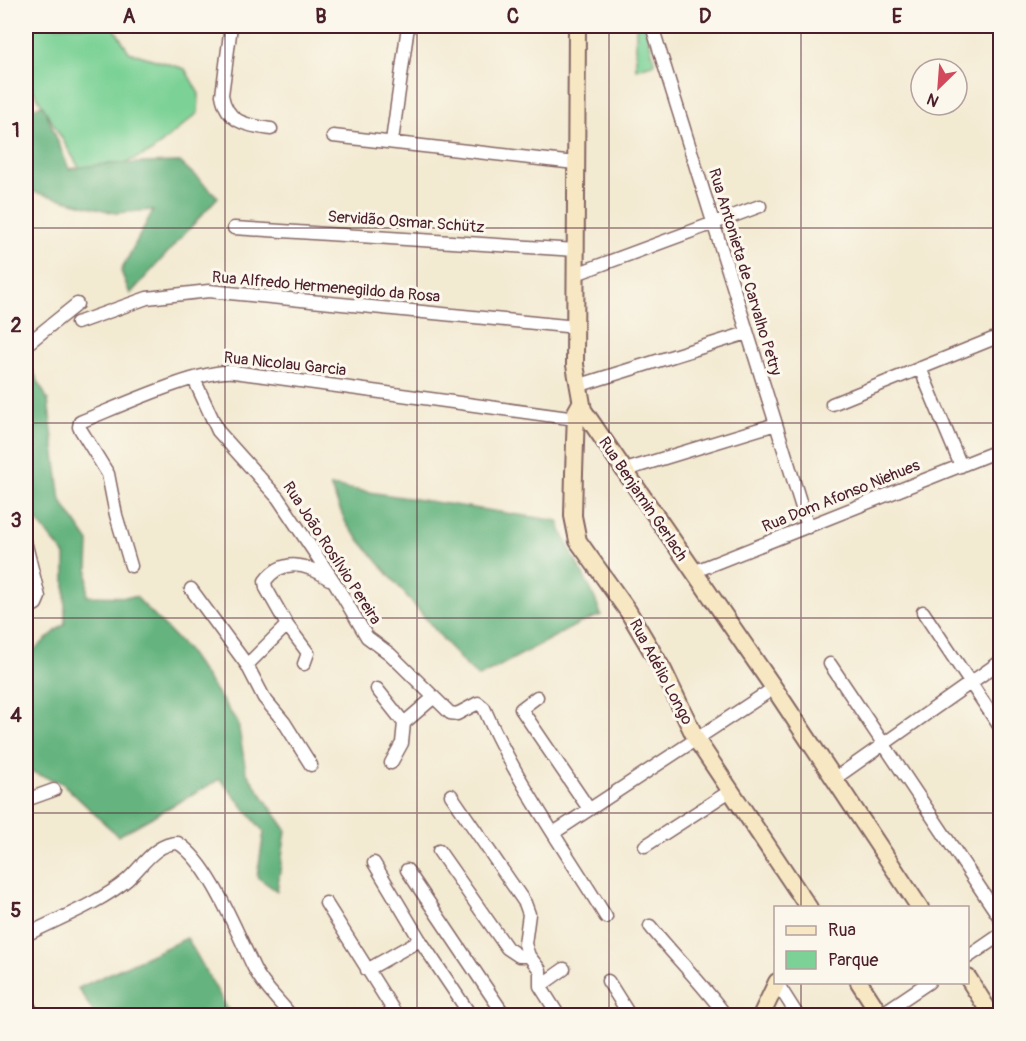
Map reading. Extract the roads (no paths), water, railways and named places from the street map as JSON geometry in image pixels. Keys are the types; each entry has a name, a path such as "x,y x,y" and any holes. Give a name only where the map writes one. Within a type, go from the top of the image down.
{"main road":[{"path":"577,26 576,327 580,406"},
{"name":"Rua Benjamin Gerlach","path":"580,406 622,471 774,687 919,906"},
{"name":"Rua Adélio Longo","path":"580,406 573,516 578,541 652,650 696,739 807,906"},
{"path":"969,980 992,1016"},
{"path":"761,1016 777,984"},
{"path":"860,984 881,1015"}],"street":[{"path":"231,26 222,95 224,106 237,122 271,129"},
{"path":"392,141 408,26"},
{"name":"Rua Antonieta de Carvalho Petry","path":"652,26 808,527"},
{"path":"333,136 575,163"},
{"path":"576,274 714,225 760,206"},
{"name":"Servidão Osmar Schütz","path":"234,228 576,250"},
{"name":"Rua Alfredo Hermenegildo da Rosa","path":"77,323 147,298 209,291 576,327"},
{"path":"26,345 77,304"},
{"path":"580,406 747,333"},
{"path":"832,404 1000,336"},
{"path":"920,368 961,466"},
{"name":"Rua Nicolau Garcia","path":"131,566 116,515 108,474 79,427 80,422 194,379 218,372 234,372 580,406"},
{"name":"Rua João Rosílvio Pereira","path":"194,379 218,431 278,498 336,583 367,637 390,654 450,712 457,714 478,703 484,708 523,785 555,832"},
{"path":"622,471 776,424"},
{"name":"Rua Dom Afonso Niehues","path":"693,572 1000,450"},
{"path":"26,544 39,597 36,604 26,609"},
{"path":"304,664 308,653 286,625 266,588 265,581 271,573 282,567 300,564 311,567 336,583"},
{"path":"191,589 247,665 264,698 289,729 311,765"},
{"path":"923,612 1000,727"},
{"path":"247,665 286,625"},
{"path":"834,779 1000,662"},
{"path":"830,664 1000,918"},
{"path":"606,917 555,832 774,687"},
{"path":"377,689 404,723"},
{"path":"537,697 521,709 589,809"},
{"path":"391,763 402,743 404,723 433,698"},
{"path":"26,800 54,790"},
{"path":"645,846 730,791"},
{"path":"452,795 525,903 529,914 525,944 529,956 540,970 540,986 559,1016"},
{"path":"26,935 122,884 148,857 172,843 178,843 194,856 242,940 254,969 291,1016"},
{"path":"439,851 507,948 519,956 529,956"},
{"path":"374,863 420,940 471,1016"},
{"path":"408,870 505,1016"},
{"path":"326,903 397,1016"},
{"path":"650,926 684,968 696,975 726,1016"},
{"path":"969,956 1000,935"},
{"path":"367,970 420,940"},
{"path":"540,986 564,969"},
{"path":"608,981 630,1016"},
{"path":"778,984 798,1016"},
{"path":"881,1015 926,984"},
{"path":"26,1001 34,1016"}]}
